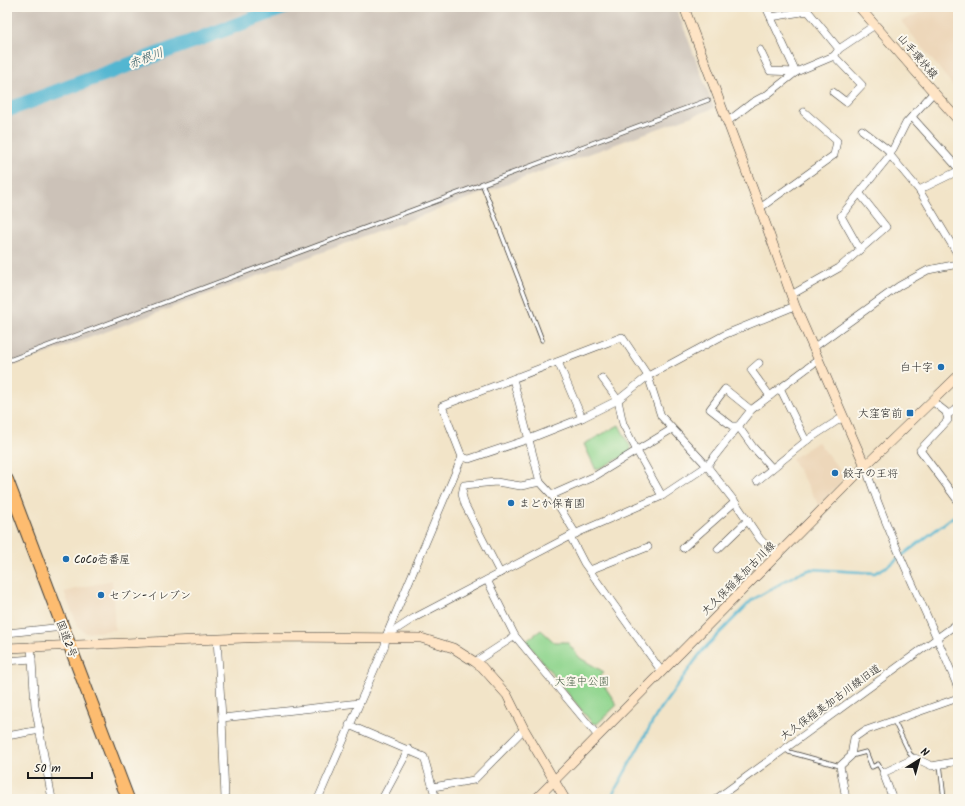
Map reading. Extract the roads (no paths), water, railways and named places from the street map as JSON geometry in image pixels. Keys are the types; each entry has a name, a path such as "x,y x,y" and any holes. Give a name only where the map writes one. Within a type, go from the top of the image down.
{"highway":[{"name":"国道2号","path":"7,480 128,799"}],"street":[{"path":"684,7 760,208 790,295 865,466 875,496 938,638 958,688"},
{"path":"766,7 796,72"},
{"name":"山手環状線","path":"860,7 958,120"},
{"path":"771,18 808,11 839,49"},
{"path":"728,122 753,102 768,94 796,72 834,56 839,49 875,25"},
{"path":"760,50 770,71 796,72"},
{"path":"833,92 846,102 862,85 834,56"},
{"path":"859,248 840,216 860,194 890,155 906,123 934,92"},
{"path":"760,208 834,155 837,141 804,112"},
{"path":"912,117 958,170 919,190"},
{"path":"862,130 887,149 890,155 919,190 958,255"},
{"path":"790,295 839,268 855,255 859,248 886,227 860,194"},
{"path":"813,348 899,286 928,270 958,264"},
{"path":"462,457 469,459 529,439 582,418 618,400 648,376 726,334 795,306"},
{"path":"318,799 385,646 386,636 462,457 442,406 622,337 648,376 662,416 672,429 707,466 735,502 760,539 777,556"},
{"path":"386,636 414,618 573,535 662,496 707,466 751,410 818,360"},
{"path":"558,362 582,418"},
{"path":"759,363 751,370 770,396"},
{"name":"大久保稲美加古川線","path":"536,799 865,466 958,376"},
{"path":"602,378 618,400 624,424 636,451 662,496"},
{"path":"513,379 540,482 552,494 590,570 662,672"},
{"path":"780,388 806,441"},
{"path":"738,426 732,426 710,409 725,389 751,410"},
{"path":"932,401 946,412 948,420 920,450 958,501"},
{"path":"947,416 958,408"},
{"path":"757,481 806,441 843,417"},
{"path":"738,426 772,468"},
{"path":"552,494 595,476 672,429"},
{"path":"500,573 465,505 462,494 464,485 496,482 521,486 540,482"},
{"path":"449,487 462,494"},
{"path":"683,548 735,502"},
{"path":"718,549 748,520"},
{"path":"590,570 648,547"},
{"path":"487,580 515,636 598,736"},
{"name":"大久保稲美加古川線旧道","path":"716,799 958,623"},
{"path":"7,633 63,628"},
{"path":"7,648 69,644 217,639 386,636 421,638 453,648 482,667 507,695 524,729 565,799"},
{"path":"475,662 515,636"},
{"path":"217,639 225,799"},
{"path":"31,646 35,706 52,799"},
{"path":"7,661 32,659"},
{"path":"846,799 840,766 851,756 854,738 864,731 958,698"},
{"path":"222,718 359,703"},
{"path":"350,725 409,749 424,757 436,799"},
{"path":"433,787 474,780 524,729"},
{"path":"7,736 40,730"},
{"path":"382,799 409,749"},
{"path":"893,799 883,773 915,758 932,766 958,761"}],"lane":[{"path":"7,361 708,100"},
{"path":"482,183 542,340"},
{"path":"894,720 910,754 915,758"},
{"path":"785,749 789,752 840,766"},
{"path":"851,756 866,752 872,766 878,764 883,773"},
{"path":"940,764 944,799"}],"waterway":[{"name":"赤根川","path":"7,110 285,7"},
{"path":"610,799 657,714 702,651 752,600 797,574 812,569 875,573 891,564 958,513"}],"place":[{"name":"白十字","path":"941,367"},
{"name":"大窪宮前","path":"910,413"},
{"name":"餃子の王将","path":"835,473"},
{"name":"まどか保育園","path":"511,503"},
{"name":"CoCo壱番屋","path":"66,559"},
{"name":"セブン-イレブン","path":"101,595"}],"park label":[{"name":"大窪中公園","path":"582,681"}]}
